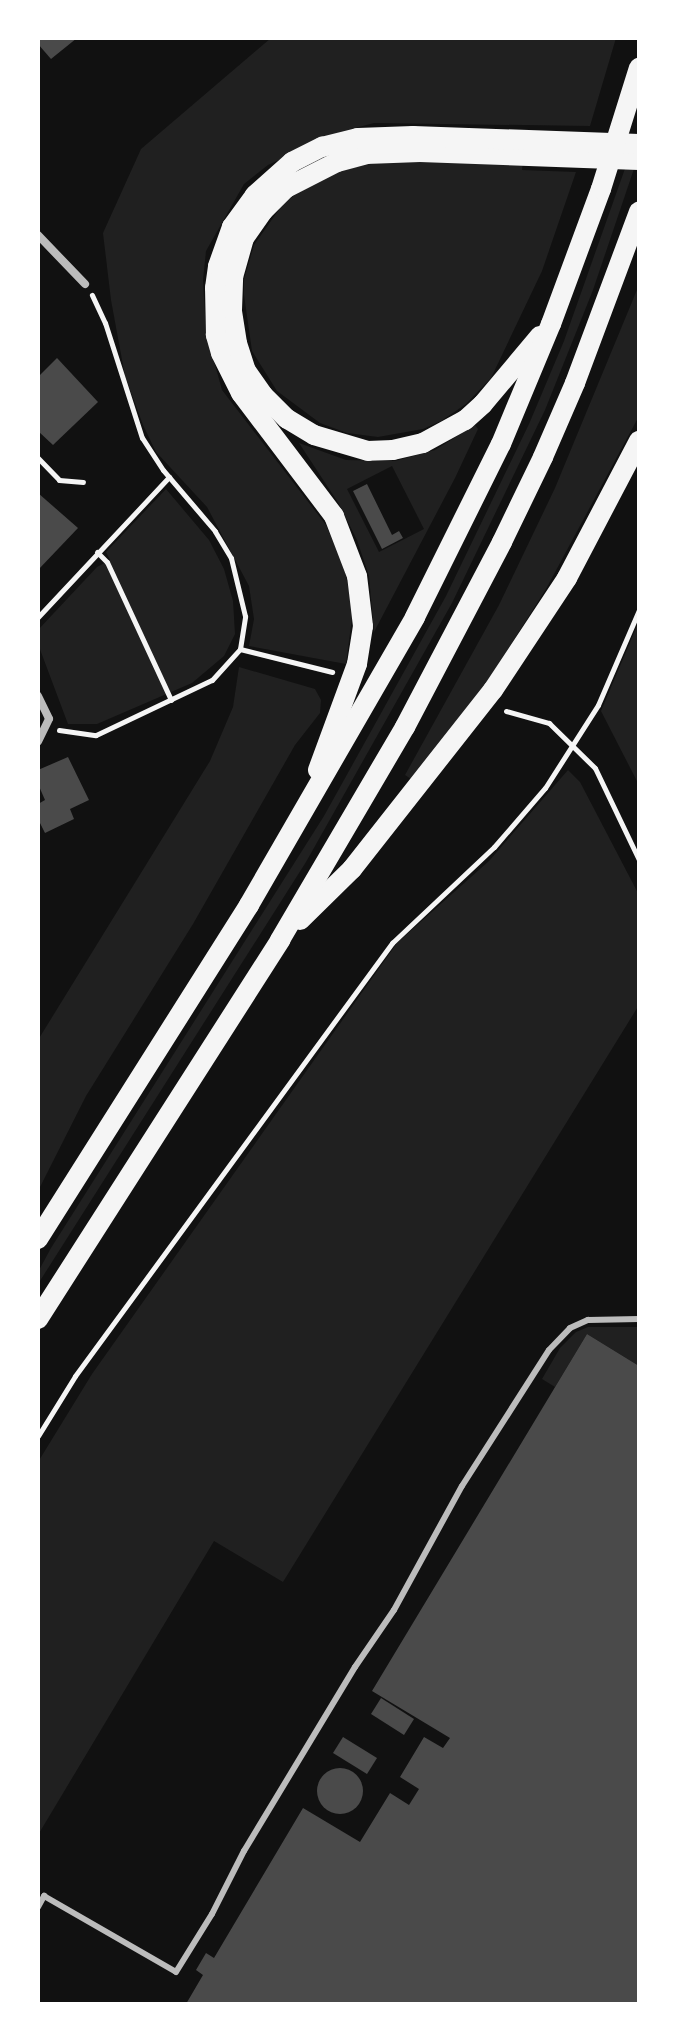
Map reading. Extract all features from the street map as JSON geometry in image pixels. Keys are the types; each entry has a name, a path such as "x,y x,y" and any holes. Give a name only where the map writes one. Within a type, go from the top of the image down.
{"highway":[{"path":"38,1239 298,823 428,593 501,444 551,324 601,189 639,68"},
{"path":"298,823 357,664 363,626 361,601 357,576 334,516 229,374 216,335 215,288 224,246 242,210 266,183 307,154 340,142 384,135 569,149 639,160"},
{"path":"551,324 483,404 465,420 423,443 393,450 368,451 314,435 287,419 263,395 246,371 237,343 232,310 233,277 244,238 263,211 286,188 337,162 392,152 569,149 639,144"},
{"path":"38,1319 280,940 405,727 502,542 575,383 639,212"},
{"path":"280,940 352,869 493,690 567,578 639,441"}],"street":[{"path":"38,235 85,284"},
{"path":"38,696 49,719 38,742"}],"lane":[{"path":"38,1907 44,1896 176,1972 212,1914 244,1851 355,1667 394,1610 462,1486 549,1350 570,1328 588,1320 639,1319"}],"path":[{"path":"46,728 96,735 212,680 240,649 245,616 231,558 215,531 169,477 142,438 105,323 85,284"},
{"path":"38,458 46,471 59,480 83,482"},
{"path":"38,617 169,477"},
{"path":"97,552 107,562 171,700"},
{"path":"38,1436 75,1376 392,943 494,847 545,788 598,705 639,610"},
{"path":"240,649 283,661"},
{"path":"537,718 573,744 595,768 639,860"}],"shaded area":[{"path":"271,38 616,38 590,126 374,123 340,132 268,165 244,184 206,251 203,280 206,332 222,390 326,525 344,567 353,610 346,664 249,646 254,619 249,586 207,507 156,452 125,376 111,300 103,233 141,149"},
{"path":"639,129 639,154 593,290 545,410 452,603 306,862 38,1284 38,1272 51,1248 324,816 446,596 529,424 564,341"},
{"path":"385,161 523,161 522,170 576,172 542,271 491,378 466,404 441,421 423,429 378,437 347,433 320,423 277,391 252,351 244,279 254,245 285,201 333,172"},
{"path":"639,285 639,416 546,589 487,682 411,779 405,775 499,605 555,488"},
{"path":"475,425 478,429 374,632 369,576 357,540 339,504 299,443 346,460 395,461 435,450","holes":["392,466 424,529 379,552 347,489"]},
{"path":"166,489 209,540 224,569 233,601 235,634 224,656 192,683 97,724 68,724 38,644 38,630 97,567 110,560 106,552"},
{"path":"639,621 639,785 601,711"},
{"path":"239,667 315,689 321,700 320,713 295,745 193,924 86,1096 38,1191 38,1040 210,761 233,707"},
{"path":"568,770 580,782 639,895 639,1005 283,1582 214,1541 38,1835 38,1462 92,1374 397,943 489,861"},
{"path":"588,1327 639,1327 639,1366 587,1334 555,1387 542,1379 560,1348 576,1332"}],"building":[{"path":"38,38 77,38 51,59 38,44"},
{"path":"57,358 98,402 53,445 38,431 38,377"},
{"path":"367,484 392,535 399,531 403,538 382,549 353,491"},
{"path":"38,493 78,528 38,570"},
{"path":"68,757 89,800 70,809 74,819 45,833 38,819 38,804 45,800 38,784 38,770"},
{"path":"587,1334 639,1366 639,2004 186,2004 203,1975 196,1970 206,1953 214,1958 303,1808 360,1842 390,1793 409,1805 419,1789 400,1777 424,1737 443,1748 450,1738 372,1691"},
{"path":"381,1698 414,1719 404,1735 371,1714"},
{"path":"343,1737 377,1758 367,1774 333,1753"},
{"path":"340,1768 357,1774 363,1791 357,1808 340,1814 323,1808 317,1791 323,1774"}]}
